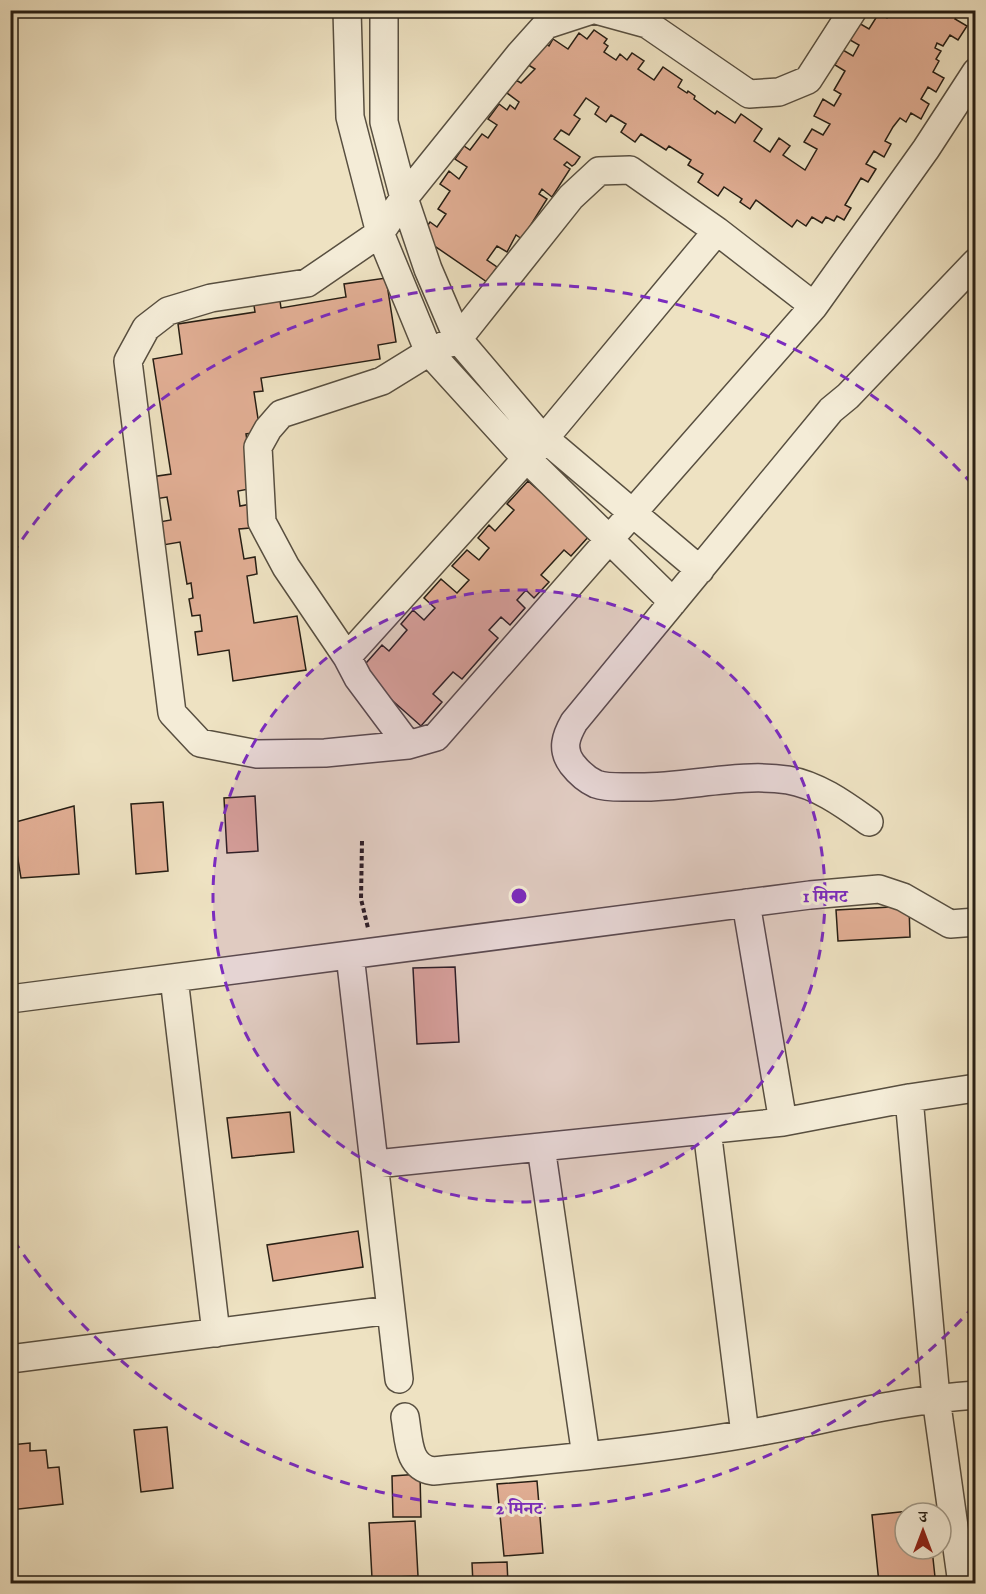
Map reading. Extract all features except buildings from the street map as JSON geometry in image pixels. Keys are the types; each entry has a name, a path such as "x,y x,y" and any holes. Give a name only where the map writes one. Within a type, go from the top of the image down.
{"street":[{"path":"347,10 350,117 380,232 429,352 525,457 609,542 673,602"},
{"path":"384,10 384,122 404,198 428,269 458,339 544,439 700,570"},
{"path":"853,10 808,80 779,92 749,94 647,24 594,10 546,25 404,198 380,232 307,283 211,298 168,310 146,328 128,361 172,713 200,743 257,754 325,753 408,746 436,737 814,306 926,149 975,72"},
{"path":"408,746 358,678 347,657 286,567 262,522 258,447 268,429 281,414 382,381 429,352 458,339 571,197 599,171 630,170 717,231 814,306"},
{"path":"347,657 525,457 544,439 717,231"},
{"path":"869,822 841,802 790,780 761,778 650,788 598,784 580,776 568,759 565,746 567,735 831,410 848,396 975,262"},
{"path":"10,999 746,903 879,889 903,897 951,924 975,922"},
{"path":"746,903 783,1122"},
{"path":"350,955 376,1164 399,1379"},
{"path":"174,978 216,1333"},
{"path":"376,1164 783,1122 975,1088"},
{"path":"909,1098 936,1398 962,1584"},
{"path":"707,1130 745,1434"},
{"path":"541,1147 586,1456"},
{"path":"10,1359 390,1310"},
{"path":"405,1417 413,1460 421,1469 433,1471 586,1456 745,1434 936,1398 975,1395"}],"path":[{"path":"362,841 361,899 366,925 380,950"}]}
